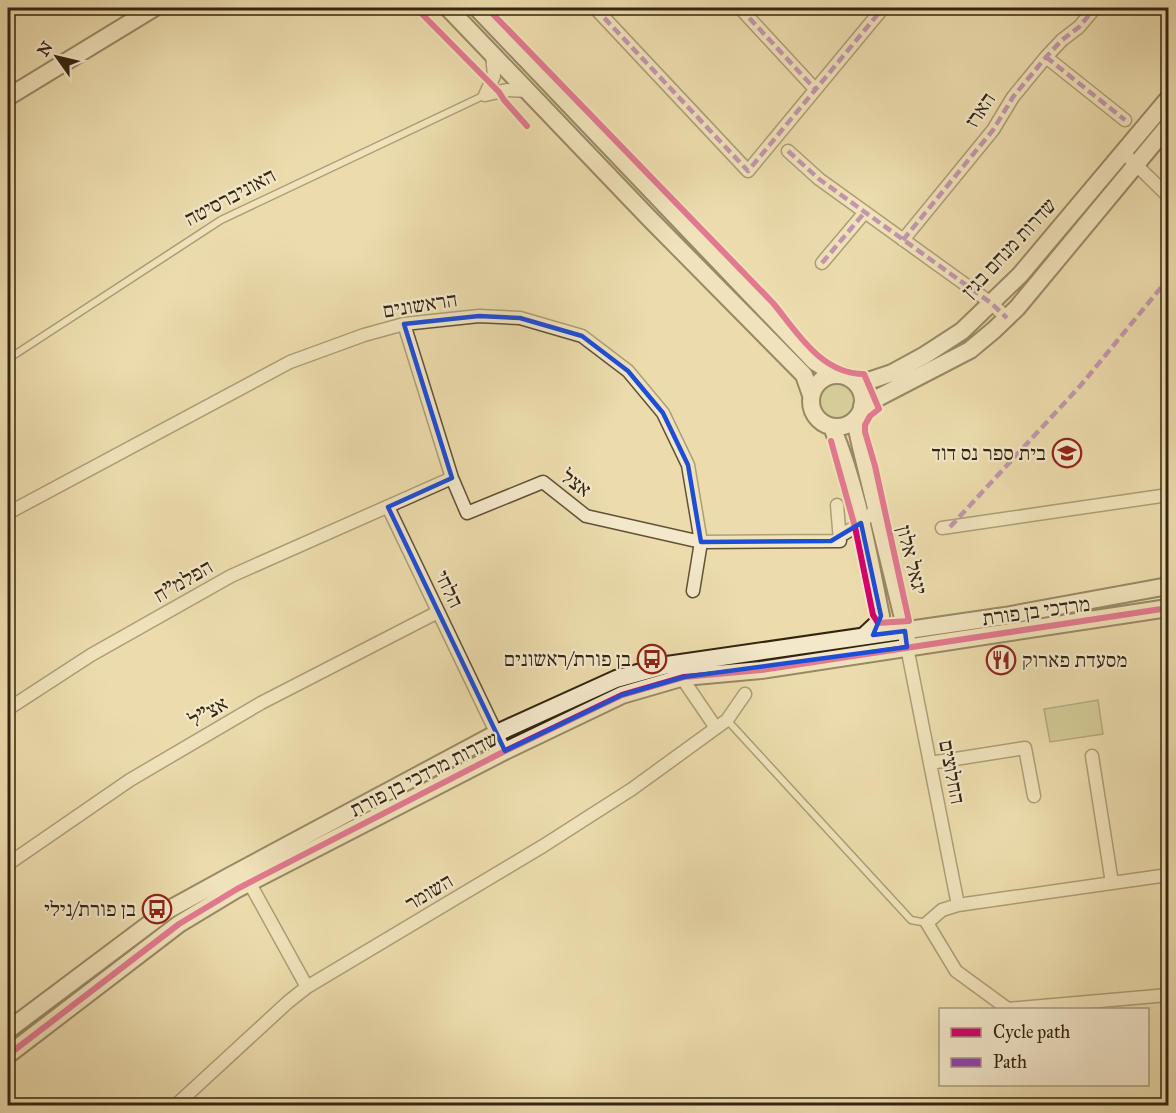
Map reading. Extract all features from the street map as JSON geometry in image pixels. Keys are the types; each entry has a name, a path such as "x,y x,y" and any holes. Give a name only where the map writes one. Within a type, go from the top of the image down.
{"street":[{"path":"8,97 154,8"},
{"path":"448,8 804,375 817,419 832,427 848,424 861,410 861,391 844,377 815,362 477,8"},
{"path":"595,8 748,171 883,8"},
{"path":"740,8 815,89"},
{"name":"הארז","path":"903,240 993,130 1013,97 1046,57 1062,40 1079,27 1095,8"},
{"path":"485,95 494,76 492,54"},
{"path":"1046,57 1125,120"},
{"name":"האוניברסיטה","path":"485,95 507,90 527,91"},
{"name":"שדרות מנחם בגין","path":"844,377 868,381 905,366 962,331 1020,275 1168,99"},
{"name":"שדרות מנחם בגין","path":"861,410 969,350 1007,318 1168,126"},
{"path":"788,151 819,179 991,303 1007,318"},
{"path":"1124,153 1168,196"},
{"path":"822,263 865,212"},
{"name":"הראשונים","path":"8,513 290,363 364,335 404,324 479,316 519,318 582,336 628,371 663,412 688,465 701,542 693,591"},
{"path":"388,507 452,478 404,324"},
{"path":"811,395 818,382 826,377 844,377"},
{"name":"יגאל אלון","path":"861,410 858,434 906,639"},
{"name":"יגאל אלון","path":"832,427 840,446 861,523 881,616 878,623 864,636"},
{"name":"אצל","path":"452,478 467,513 543,482 586,516 701,542"},
{"path":"942,528 1168,495"},
{"path":"701,542 840,541 837,505"},
{"name":"הלחי","path":"388,507 505,751"},
{"name":"הפלמ\"ח","path":"8,709 91,655 231,576 388,507"},
{"path":"840,536 876,510"},
{"path":"906,639 1005,616 1168,586"},
{"name":"מרדכי בן פורת","path":"906,639 1168,608"},
{"name":"אצ\"ל","path":"8,864 130,780 261,703 438,612"},
{"name":"שדרות מרדכי בן פורת","path":"8,1030 168,910 497,733 616,679 667,665 864,636 906,639"},
{"name":"שדרות מרדכי בן פורת","path":"8,1055 179,924 249,882 505,751 622,695 682,678 761,670 906,639"},
{"name":"החלוצים","path":"906,639 958,905"},
{"path":"682,678 716,728"},
{"name":"השומר","path":"175,1106 307,987 543,846 632,789 727,720 745,694"},
{"path":"930,763 1025,748 1034,796"},
{"path":"1092,756 1112,883"},
{"path":"1007,1008 956,971 927,923 942,910 958,905 1168,875"},
{"path":"249,882 307,987"},
{"path":"1019,1008 1168,995"}],"lane":[{"name":"האוניברסיטה","path":"8,358 221,220 485,95"},
{"path":"727,720 911,920 927,923"}],"highlighted area":[{"path":"479,316 520,318 582,336 628,371 663,413 688,465 701,542 831,541 861,523 881,616 873,635 905,631 907,647 684,677 622,695 505,751 388,507 452,478 404,324"}],"green space":[{"path":"836,380 851,386 857,401 851,416 836,422 821,416 815,401 821,386"},
{"path":"1098,700 1103,734 1050,742 1044,709"}],"marked path":[{"path":"595,8 748,171 883,8"},
{"path":"740,8 815,89"},
{"path":"903,240 993,130 1013,97 1046,57 1062,40 1079,27 1095,8"},
{"path":"1046,57 1125,120"},
{"path":"788,151 819,179 991,303 1007,318"},
{"path":"822,263 865,212"},
{"path":"950,527 1081,385 1168,279"}],"cycle path":[{"path":"416,8 499,92 527,126"},
{"path":"487,8 773,303 811,349 835,367 864,374 879,409 870,416 865,425 865,432 875,466 909,621 878,623 873,615 855,527 831,441"},
{"path":"8,1055 179,924 237,889 505,751 622,695 684,677 761,670 1168,608"}],"place":[{"name":"בית ספר נס דוד","path":"1067,453"},
{"name":"בן פורת/ראשונים","path":"652,659"},
{"name":"מסעדת פארוק","path":"1001,660"},
{"name":"בן פורת/נילי","path":"157,909"}]}
